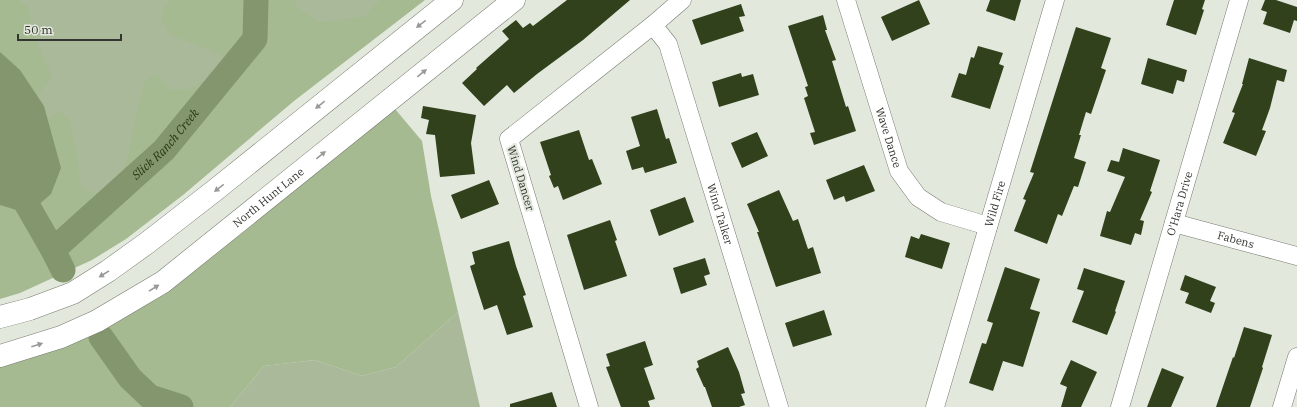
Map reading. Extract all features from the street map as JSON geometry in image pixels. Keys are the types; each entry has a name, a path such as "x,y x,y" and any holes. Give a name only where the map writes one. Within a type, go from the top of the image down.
{"main road":[{"path":"0,317 30,309 73,293 108,271 214,192 452,0"},
{"name":"North Hunt Lane","path":"0,356 61,337 97,322 163,282 514,0"}],"street":[{"name":"Wind Dancer","path":"589,407 509,139 653,25 682,0"},
{"name":"Wave Dance","path":"846,0 898,171 918,197 941,212 988,226"},
{"name":"Wild Fire","path":"935,407 1055,0"},
{"name":"O'Hara Drive","path":"1120,407 1239,0"},
{"name":"Wind Talker","path":"653,25 668,44 779,407"},
{"name":"Fabens","path":"1174,223 1297,256"},
{"path":"1282,407 1297,357"}],"shaded area":[{"path":"0,0 410,0 0,293"},
{"path":"0,0 19,0 28,7 34,38 52,75 38,96 20,70 0,52"},
{"path":"170,0 295,0 296,7 319,22 364,17 380,0 425,0 294,101 183,195 126,239 92,260 20,293 0,299 0,205 20,211 61,168 48,119 61,111 69,120 77,156 81,186 92,194 110,189 125,168 144,82 157,74 170,90 190,89 220,72 229,62 218,53 170,35 161,19 164,8"},
{"path":"0,52 20,70 44,106 61,168 51,194 36,207 20,211 0,205"},
{"path":"395,109 422,141 431,196 458,312 396,367 362,376 315,360 264,366 230,407 0,407 0,366 85,338 164,295"},
{"path":"458,312 480,407 230,407 264,366 315,360 362,376 396,367"}],"building":[{"path":"567,0 630,0 583,40 514,93 507,85 484,106 462,83 477,69 476,68 509,39 502,31 516,20 523,28 530,23 533,26"},
{"path":"919,0 930,24 892,41 881,17"},
{"path":"990,0 1021,0 1015,21 986,11"},
{"path":"1174,0 1205,0 1202,9 1204,10 1196,35 1166,25"},
{"path":"1265,0 1276,0 1297,7 1297,21 1294,20 1290,33 1263,24 1267,12 1261,10"},
{"path":"741,4 745,16 739,17 744,31 701,45 692,20"},
{"path":"823,15 827,30 825,30 836,60 832,61 846,107 848,106 856,131 814,145 810,133 815,132 804,98 808,96 805,87 808,86 788,26"},
{"path":"1076,27 1111,38 1101,68 1106,70 1091,114 1086,112 1074,158 1086,162 1078,187 1074,186 1062,216 1058,214 1047,244 1014,231 1026,200 1023,199 1034,173 1030,172"},
{"path":"978,46 1003,53 999,64 1004,66 990,109 951,97 959,73 966,75 971,57 974,58"},
{"path":"1148,58 1187,70 1184,82 1177,80 1173,94 1141,84"},
{"path":"1249,58 1287,70 1284,82 1277,80 1270,108 1262,130 1266,131 1256,156 1223,143 1235,113 1232,112 1243,84"},
{"path":"741,73 742,77 753,74 759,95 719,107 712,82"},
{"path":"423,106 476,115 471,143 475,174 440,177 435,135 426,134 429,120 421,118"},
{"path":"657,109 666,139 669,138 677,163 645,173 643,167 632,170 626,151 640,146 631,117"},
{"path":"579,130 589,160 592,159 602,184 563,200 558,186 554,188 549,176 551,175 540,142"},
{"path":"757,132 768,156 742,168 731,143"},
{"path":"1123,148 1160,160 1150,191 1152,192 1140,220 1144,221 1141,235 1135,233 1131,245 1100,236 1107,211 1110,212 1125,177 1107,171 1111,160 1119,162"},
{"path":"864,165 875,191 846,202 844,196 834,200 826,180"},
{"path":"489,180 499,204 461,219 451,195"},
{"path":"779,190 793,221 798,219 808,249 813,247 821,273 776,287 757,232 759,232 747,204"},
{"path":"685,197 694,222 659,236 650,210"},
{"path":"610,220 617,240 615,241 627,276 584,290 567,235"},
{"path":"921,234 950,243 942,269 905,257 911,236 919,239"},
{"path":"509,241 526,295 523,296 533,327 507,335 497,305 484,310 470,266 475,264 472,252"},
{"path":"705,258 710,274 704,276 707,285 681,294 673,268"},
{"path":"1005,267 1040,279 1030,309 1040,312 1023,367 1003,361 993,391 969,383 982,343 986,344 993,323 987,321"},
{"path":"1084,268 1125,281 1115,311 1116,312 1107,335 1072,322 1084,291 1077,289"},
{"path":"1185,275 1216,287 1210,301 1215,303 1211,313 1185,303 1189,293 1180,290"},
{"path":"824,310 832,335 793,347 785,323"},
{"path":"1244,327 1272,335 1250,407 1216,407 1233,357 1234,358"},
{"path":"645,341 653,365 644,368 655,399 648,401 650,407 621,407 606,367 610,366 606,354"},
{"path":"728,347 739,372 745,393 741,394 745,405 739,407 712,407 705,387 696,369 699,367 697,361"},
{"path":"1071,360 1097,372 1081,407 1061,407 1067,387 1060,384"},
{"path":"1162,368 1184,377 1171,407 1147,407"},
{"path":"552,392 557,407 510,407 510,404"}],"waterway":[{"name":"Slick Ranch Creek","path":"63,270 53,250 164,150 255,39 256,0"},
{"path":"0,148 18,189 53,250"},
{"name":"Slick Ranch Creek","path":"101,337 130,378 150,397 181,407"}]}
